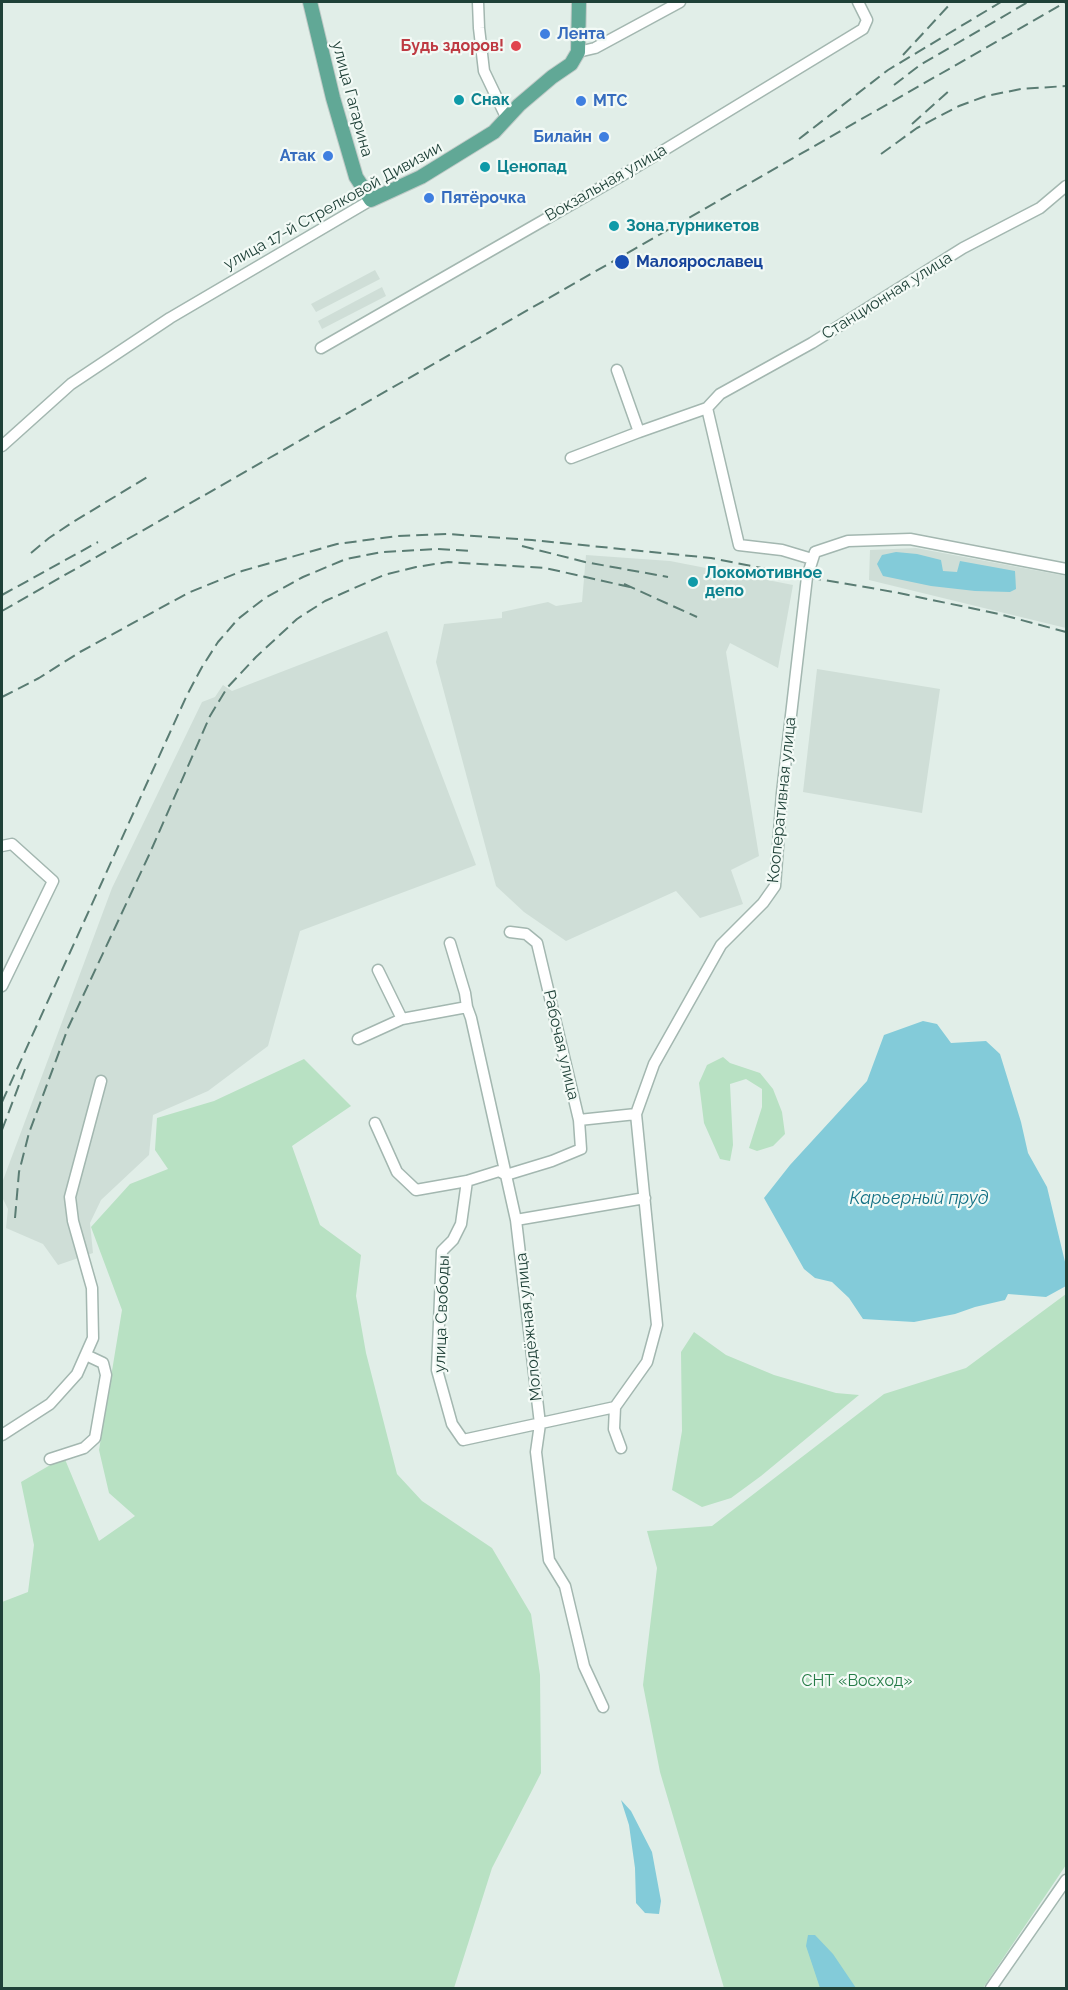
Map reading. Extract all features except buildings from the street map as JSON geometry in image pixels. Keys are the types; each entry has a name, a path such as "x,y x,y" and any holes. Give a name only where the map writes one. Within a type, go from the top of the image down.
{"main road":[{"name":"улица Гагарина","path":"310,2 333,98 356,177 371,201"},
{"path":"578,52 579,2"},
{"name":"улица 17-й Стрелковой Дивизии","path":"371,201 421,177 494,132 537,90 571,64 578,52"}],"street":[{"path":"478,2 484,71 507,119"},
{"name":"улица 17-й Стрелковой Дивизии","path":"578,52 595,48 680,2"},
{"name":"Вокзальная улица","path":"321,348 633,169 863,29 867,20 858,2"},
{"name":"Станционная улица","path":"707,408 720,394 812,344 963,248 1040,208 1066,186"},
{"name":"улица 17-й Стрелковой Дивизии","path":"2,446 71,384 170,318 371,201"},
{"path":"617,370 639,432"},
{"path":"570,458 707,408 739,545 782,550 812,559 815,552 820,549 848,541 910,539 1066,569"},
{"name":"Кооперативная улица","path":"615,1407 646,1362 657,1325 636,1114 654,1064 721,945 763,903 775,886 782,793 807,577 812,559"},
{"path":"2,846 12,844 53,881 2,986"},
{"name":"Рабочая улица","path":"506,1176 581,1149 579,1120 537,942 526,934 510,932"},
{"name":"Молодёжная улица","path":"450,943 471,1018 516,1220 540,1424 536,1452 549,1560 565,1586 584,1666 603,1707"},
{"path":"378,970 402,1019"},
{"path":"358,1039 402,1019 467,1007"},
{"path":"2,1435 50,1404 77,1374 93,1338 92,1288 73,1221 70,1197 101,1081"},
{"path":"579,1120 636,1114"},
{"path":"375,1123 397,1172 416,1190 467,1181 499,1171 506,1176"},
{"name":"улица Свободы","path":"467,1181 461,1224 453,1240 442,1251 436,1370 452,1424 463,1440 540,1424"},
{"path":"516,1220 645,1198"},
{"path":"51,1460 84,1448 95,1438 106,1375 103,1363 86,1355"},
{"path":"540,1424 615,1407 614,1429 621,1448"},
{"path":"991,1989 1066,1880"}],"shaded area":[{"path":"375,270 380,279 316,312 311,304"},
{"path":"382,287 386,296 322,329 318,321"},
{"path":"916,548 1066,576 1066,628 869,580 870,550"},
{"path":"586,555 670,561 793,585 778,668 730,643 726,652 759,856 731,870 743,904 700,918 676,891 566,941 524,912 496,886 436,662 444,624 502,618 502,612 548,602 556,606 582,602"},
{"path":"387,631 476,865 300,931 268,1046 208,1091 153,1115 149,1155 101,1200 90,1223 93,1253 58,1265 43,1244 6,1228 8,1209 2,1197 2,1183 112,888 202,702 215,697 223,685 232,691"},
{"path":"817,669 940,689 922,813 803,792"}],"green space":[{"path":"723,1057 730,1063 760,1073 773,1089 782,1112 785,1134 773,1146 757,1151 749,1148 762,1107 762,1089 746,1079 730,1084 733,1145 730,1161 720,1159 704,1123 699,1083 707,1065"},
{"path":"304,1059 351,1106 292,1146 320,1225 361,1255 356,1296 366,1353 397,1474 422,1501 492,1548 531,1614 540,1675 541,1773 492,1868 454,1988 2,1988 2,1602 28,1592 34,1545 21,1482 64,1457 99,1541 135,1516 109,1493 99,1450 122,1310 91,1227 130,1184 168,1169 155,1150 157,1118 214,1101"},
{"name":"СНТ «Восход»","path":"1066,1294 1066,1865 983,1988 724,1988 660,1772 643,1685 657,1568 647,1531 712,1526 884,1394 966,1368"},
{"path":"694,1332 726,1355 774,1375 836,1393 859,1395 731,1498 702,1507 672,1490 682,1431 681,1352"}],"water":[{"path":"896,552 941,560 943,571 957,572 960,561 1015,571 1016,589 1010,592 975,591 931,586 883,576 877,564 882,555"},
{"name":"Карьерный пруд","path":"923,1021 937,1024 951,1043 986,1041 1000,1054 1028,1153 1047,1187 1066,1266 1066,1286 1046,1297 1008,1294 1005,1300 955,1314 914,1322 863,1319 849,1298 832,1282 815,1278 804,1269 764,1198 790,1165 867,1081 884,1035"},
{"path":"621,1800 631,1811 652,1852 661,1901 659,1914 645,1913 636,1903 635,1868 629,1825"},
{"path":"808,1935 815,1935 833,1954 856,1988 820,1988 806,1946"}],"railway":[{"path":"903,55 952,2"},
{"path":"799,139 888,70 1001,2"},
{"path":"894,85 920,65 1028,2"},
{"path":"2,611 1066,2"},
{"path":"881,154 917,128 959,106 986,96 1021,89 1066,86"},
{"path":"912,124 950,90"},
{"path":"31,553 73,522 149,476"},
{"path":"2,697 188,593 242,571 337,544 397,536 447,534 711,558 894,592 999,614 1066,632"},
{"path":"2,595 98,542"},
{"path":"522,546 585,562 668,577"},
{"path":"2,1102 187,695 218,642 238,619 265,598 303,577 346,559 382,552 436,549 473,551"},
{"path":"15,1218 19,1172 29,1133 68,1028 149,855 210,716 227,688 256,657 297,619 325,601 384,575 416,567 448,562 545,568 630,587"},
{"path":"624,584 697,617"},
{"path":"2,1130 25,1069"}],"place":[{"name":"Лента","path":"545,34"},
{"name":"Будь здоров!","path":"516,46"},
{"name":"Снак","path":"459,100"},
{"name":"МТС","path":"581,101"},
{"name":"Билайн","path":"604,137"},
{"name":"Атак","path":"328,156"},
{"name":"Ценопад","path":"485,167"},
{"name":"Пятёрочка","path":"429,198"},
{"name":"Зона турникетов","path":"614,226"},
{"name":"Малоярославец","path":"622,262"},
{"name":"Локомотивное депо","path":"693,582"}]}
